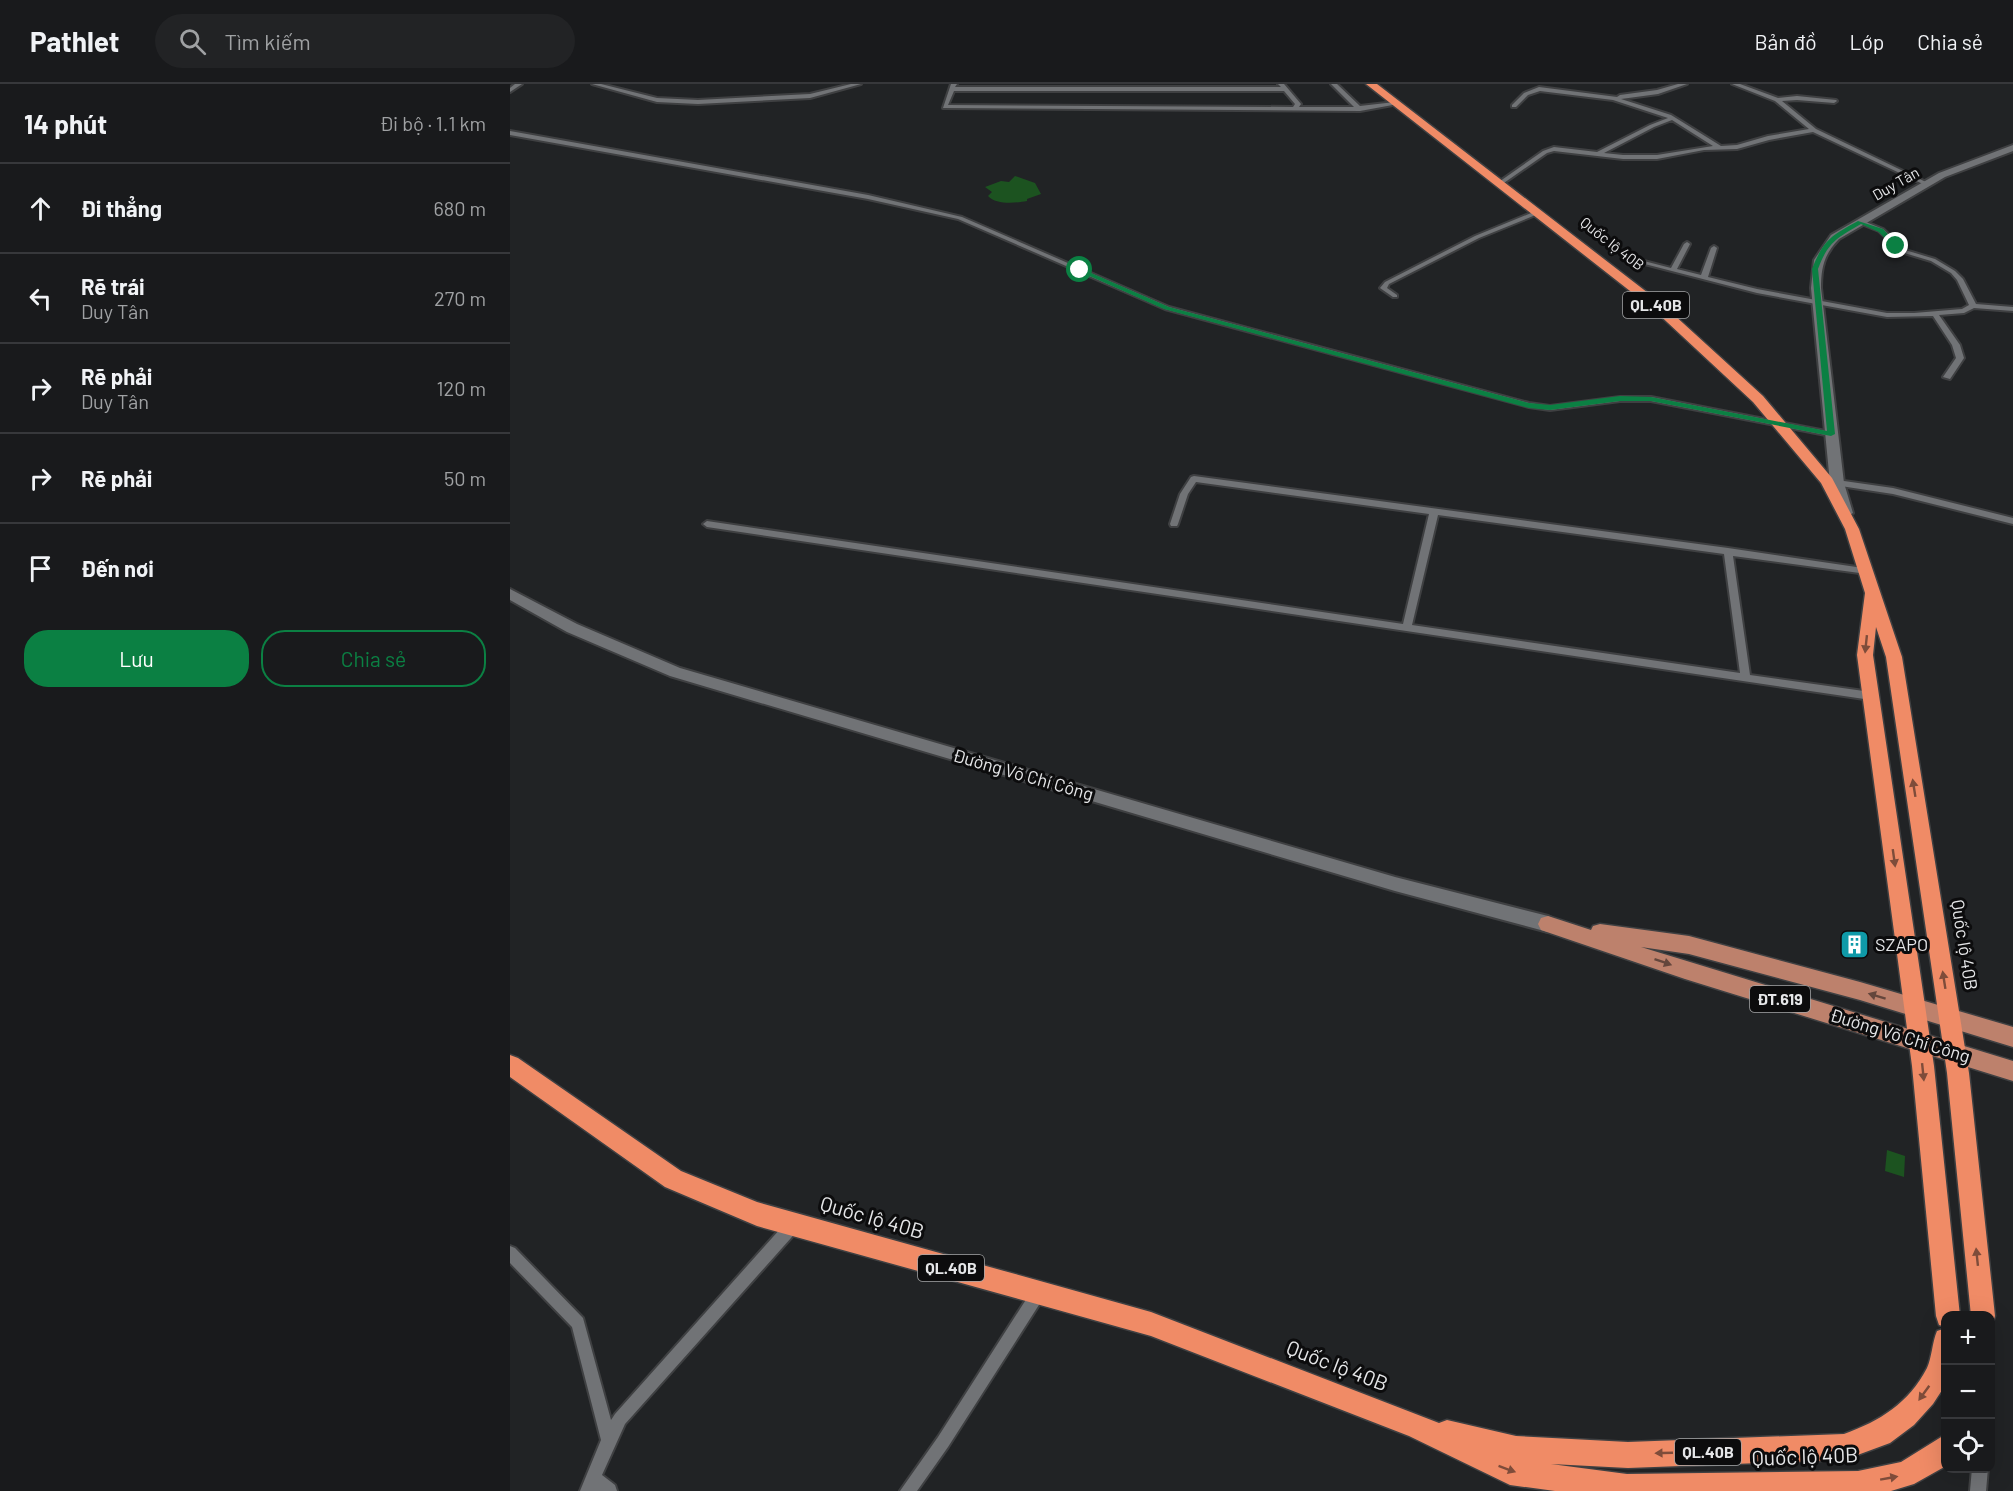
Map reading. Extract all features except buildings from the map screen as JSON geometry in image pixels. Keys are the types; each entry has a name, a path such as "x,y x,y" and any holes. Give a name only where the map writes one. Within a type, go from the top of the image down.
{"highway":[{"name":"Quốc lộ 40B","path":"1371,84 1657,306 1758,399 1827,481 1847,520 1870,578 1894,657 1954,1053 1982,1311"},
{"name":"Quốc lộ 40B","path":"1870,578 1865,655 1915,1008 1947,1311"},
{"name":"Quốc lộ 40B","path":"510,1065 673,1179 757,1214 1151,1324 1416,1426 1510,1472 1627,1487 1858,1484 1905,1475 1941,1453"},
{"name":"Quốc lộ 40B","path":"1416,1426 1516,1449 1605,1454 1844,1447 1881,1434 1905,1416 1924,1395 1939,1371 1941,1362"}],"main road":[{"name":"Đường Võ Chí Công","path":"1548,924 1689,945 2013,1037"},
{"name":"Đường Võ Chí Công","path":"1548,924 1707,977 2013,1071"}],"street":[{"path":"510,90 519,84"},
{"path":"595,84 657,100 698,102 810,96 858,84"},
{"path":"1334,84 1360,108"},
{"path":"1614,98 1650,94 1684,84"},
{"path":"1735,84 1777,100 1814,130 1883,165 1928,184"},
{"path":"1295,109 1298,104 1283,87 1102,86 953,86 946,108 1295,109 1360,108 1395,104"},
{"path":"1097,108 1102,86"},
{"path":"1514,106 1526,94 1539,89 1614,98 1673,118 1719,147"},
{"path":"1777,100 1797,98 1834,101"},
{"path":"1599,153 1673,118"},
{"path":"1499,184 1549,150 1564,148 1648,158 1719,147 1737,147 1768,138 1814,130"},
{"path":"510,133 868,197 960,218 1167,308 1529,405 1550,408 1620,399 1651,399 1831,434"},
{"name":"Duy Tân","path":"1847,520 1837,483 1815,269 1823,248 1834,237 1928,184 1956,170 2013,148"},
{"path":"1395,296 1383,288 1387,283 1484,233 1536,213"},
{"path":"1861,222 1881,230 1903,251 1933,260 1953,272 1960,279 1973,306"},
{"path":"1673,270 1687,244"},
{"path":"1704,277 1714,248"},
{"path":"1640,262 1757,291 1893,315 1964,311 1973,306 2013,309"},
{"path":"1935,314 1956,345 1960,358 1947,377"},
{"path":"1174,524 1184,494 1194,479 1728,551 1870,578"},
{"path":"1837,483 1893,491 2013,521"},
{"path":"1407,627 1434,512"},
{"path":"707,524 1871,696"},
{"path":"1728,551 1745,677"},
{"name":"Đường Võ Chí Công","path":"510,594 572,628 675,672 1395,884 1548,924"},
{"path":"609,1491 590,1484 620,1419 794,1224"},
{"path":"510,1253 578,1323 609,1440"},
{"path":"908,1491 943,1442 1039,1292"},
{"path":"1978,1491 1980,1473"}],"green space":[{"path":"1015,176 1035,183 1041,194 1027,201 1012,203 996,201 988,196 992,192 985,187 1001,181 1009,182"},
{"path":"1887,1150 1905,1156 1904,1177 1885,1171"}],"place":[{"name":"SZAPO","path":"1854,945"}],"route":[{"path":"1080,270 1167,308 1529,405 1550,408 1620,399 1651,399 1831,434 1815,269 1823,248 1834,237 1861,222 1881,230 1896,246"}]}
